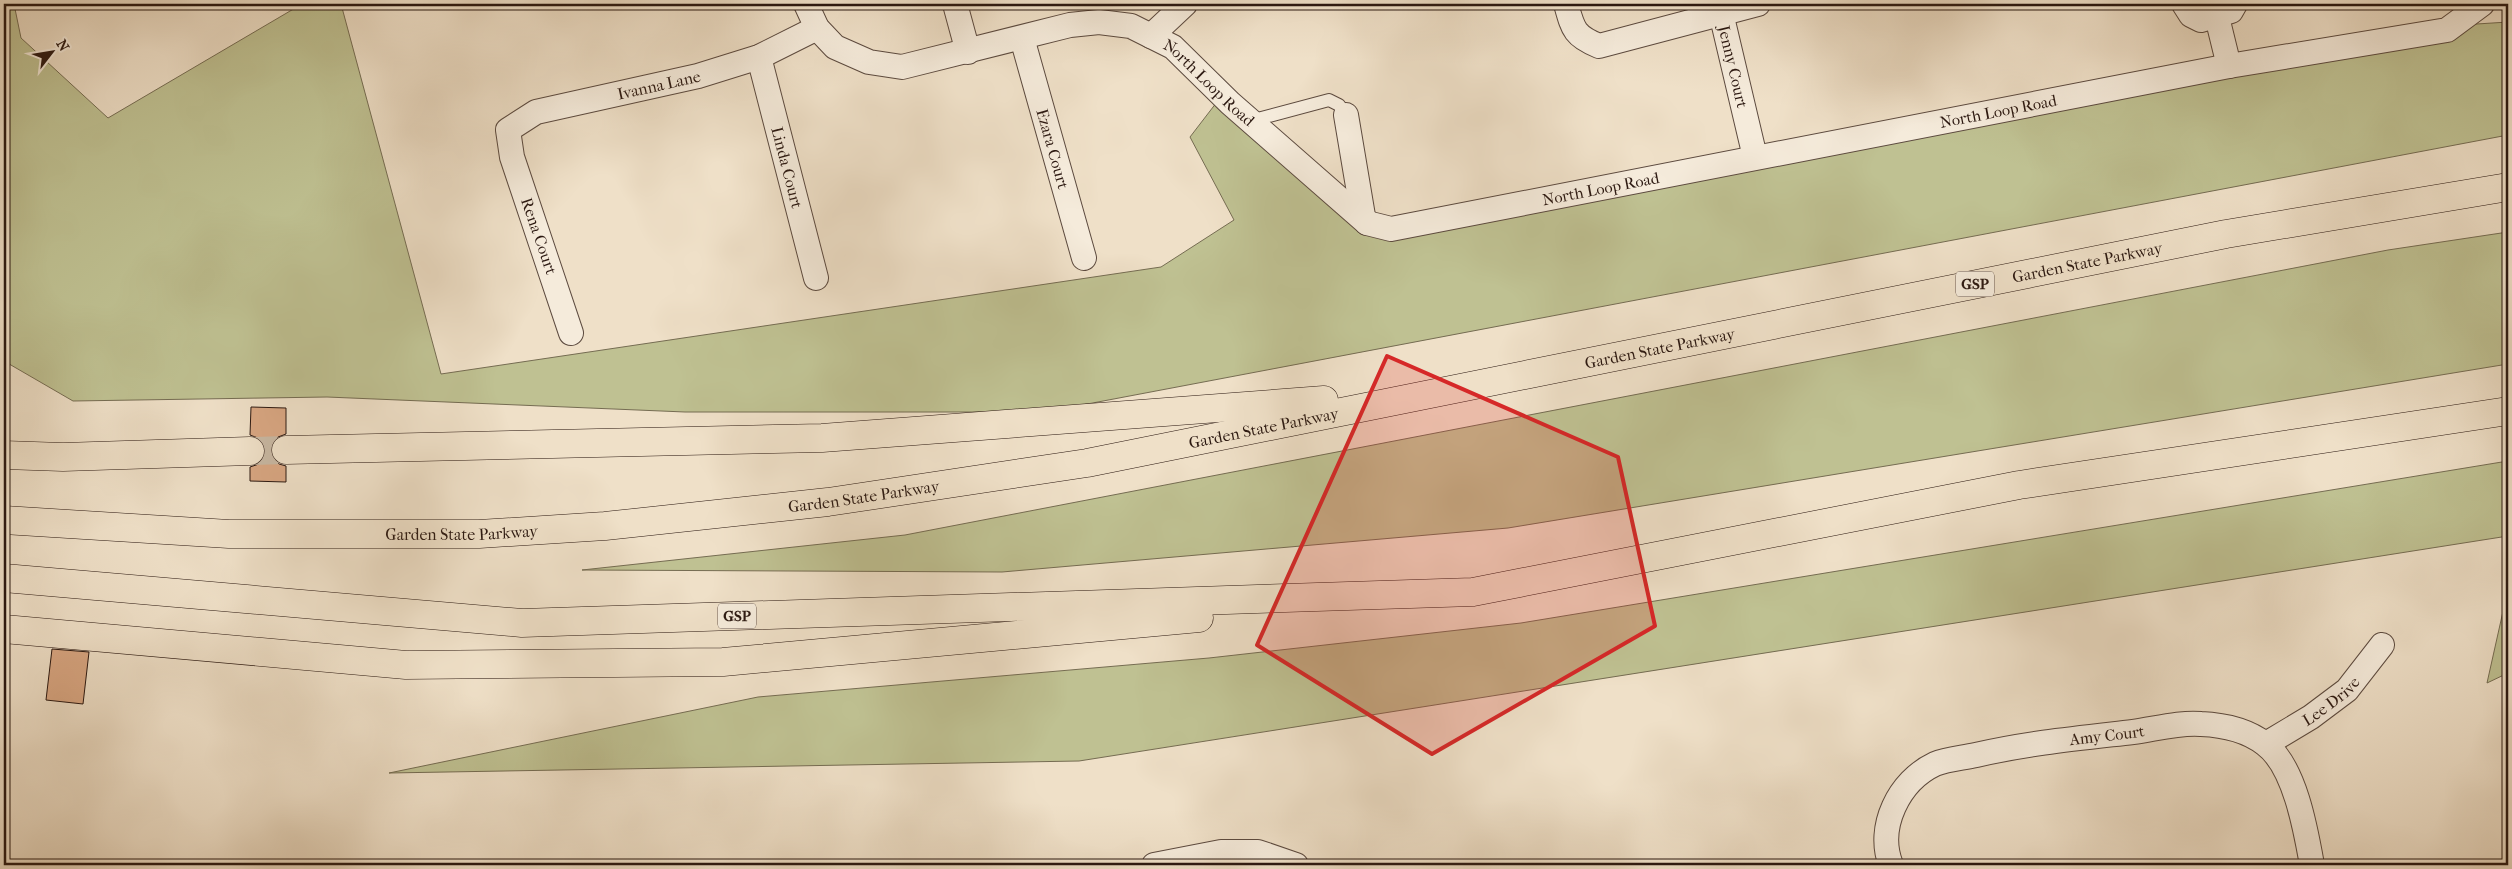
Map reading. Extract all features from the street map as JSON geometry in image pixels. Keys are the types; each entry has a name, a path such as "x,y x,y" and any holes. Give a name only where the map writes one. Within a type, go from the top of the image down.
{"highway":[{"name":"Garden State Parkway","path":"4,520 229,534 479,534 605,526 828,502 1088,463 1442,390 2226,234 2508,188"},
{"path":"286,450 822,438 1442,390"},
{"name":"GSP","path":"4,578 522,623 1473,592 2019,484 2508,410"},
{"path":"4,455 63,457 250,451"},
{"path":"4,629 406,665 723,662 1473,592"}],"street":[{"name":"North Loop Road","path":"806,4 816,28 835,47 869,62 902,67 1070,26 1099,22 1131,26 1173,47 1250,121 1367,223 1391,229 2229,66 2447,30 2482,4"},
{"path":"955,4 968,52"},
{"path":"1151,36 1186,4"},
{"path":"1566,4 1573,28 1582,40 1599,46 1705,12"},
{"name":"Jenny Court","path":"1755,157 1705,12 1758,4"},
{"path":"2184,4 2191,15 2201,20 2226,10 2229,66"},
{"name":"Ivanna Lane","path":"510,139 508,130 536,112 698,76 759,57 816,28"},
{"name":"Ezara Court","path":"1022,38 1084,258"},
{"name":"Linda Court","path":"759,57 816,278"},
{"path":"1346,115 1363,216 1367,223"},
{"name":"Rena Court","path":"510,139 512,157 571,333"},
{"name":"Lee Drive","path":"2266,744 2311,717 2347,690 2382,645"},
{"name":"Amy Court","path":"1891,865 1886,854 1886,826 1897,800 1916,776 1936,764 2008,748 2199,723 2236,728 2266,744 2288,773 2305,826 2312,865"},
{"path":"1154,865 1221,852 1258,852 1296,865"}],"lane":[{"path":"1250,121 1329,100 1339,105 1346,115"}],"highlighted area":[{"path":"1387,356 1618,457 1655,626 1432,754 1257,645"}],"green space":[{"path":"4,4 14,4 21,38 108,118 302,4 341,4 441,374 1161,267 1234,220 1190,137 1220,98 1381,229 2461,25 2508,22 2508,135 1045,412 685,412 327,397 73,401 4,361"},
{"path":"2508,232 2508,364 1508,528 1002,572 582,570 905,535 2388,250"},
{"path":"2508,461 2508,536 1079,761 389,773 758,697 1209,658 1521,623"},
{"path":"2508,589 2508,673 2487,683"}],"building":[{"path":"251,407 286,408 286,434 278,437 273,442 270,450 273,458 279,464 286,466 286,482 250,481 250,467 259,464 264,458 266,451 263,442 250,435"},
{"path":"52,649 89,652 83,704 46,700"}],"tunnel":[{"path":"250,451 286,450"}]}
